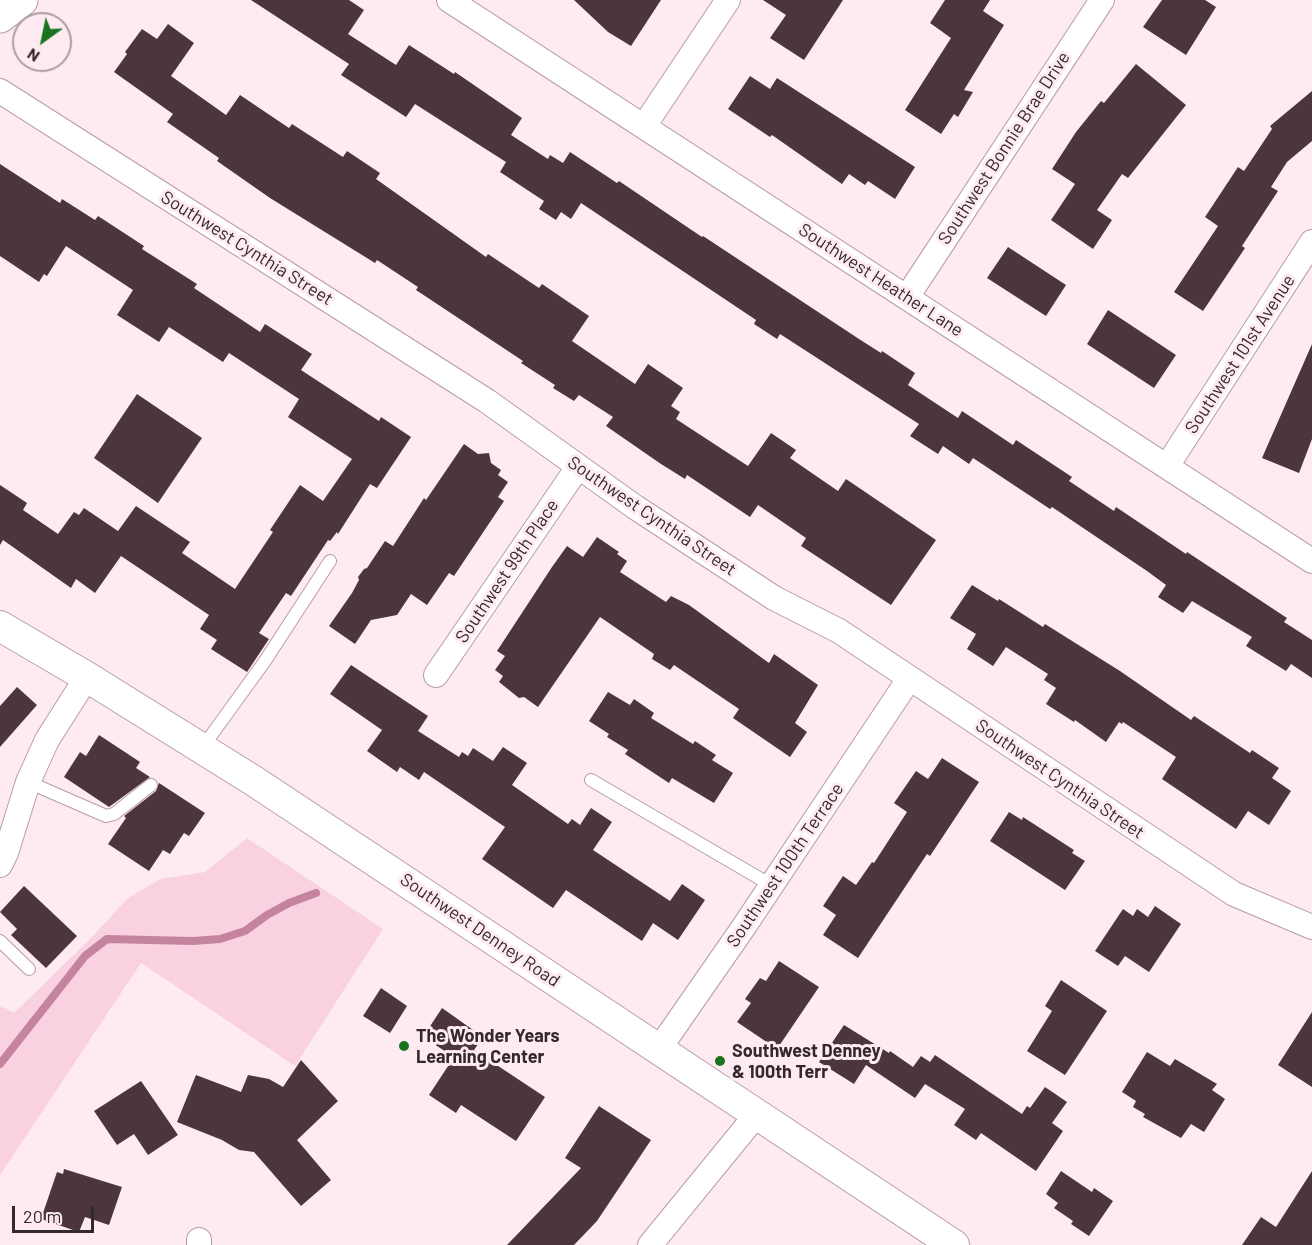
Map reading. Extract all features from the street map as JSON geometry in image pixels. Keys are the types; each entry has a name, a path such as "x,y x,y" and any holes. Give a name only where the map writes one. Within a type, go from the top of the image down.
{"main road":[{"path":"0,16 21,0"}],"street":[{"name":"Southwest Heather Lane","path":"449,0 1312,561"},
{"path":"644,126 728,0"},
{"name":"Southwest Bonnie Brae Drive","path":"907,297 1102,0"},
{"name":"Southwest Cynthia Street","path":"0,91 488,401 578,467 774,598 839,631 1234,894 1312,927"},
{"name":"Southwest 101st Avenue","path":"1167,466 1312,242"},
{"name":"Southwest 99th Place","path":"436,675 578,467"},
{"name":"Southwest Denney Road","path":"0,627 87,677 202,748 954,1245"},
{"path":"0,865 6,853 28,782 47,740 87,677"},
{"name":"Southwest 100th Terrace","path":"659,1049 909,679"},
{"path":"650,1245 757,1114"}],"lane":[{"path":"202,748 265,661 330,561"},
{"path":"591,780 771,885"},
{"path":"28,782 59,794 94,813 106,816 114,814 151,785"},
{"path":"0,941 30,969"}],"shaded area":[{"path":"247,838 383,929 295,1066 141,963 0,1175 0,1007 14,1013 92,937 127,899 160,879 205,872"}],"building":[{"path":"251,0 349,0 364,10 348,34 396,65 409,45 454,74 455,72 522,118 511,135 548,159 550,155 563,163 570,152 617,183 619,181 859,339 915,373 908,385 958,418 962,411 1013,445 1016,440 1072,477 1069,481 1114,511 1116,507 1287,618 1284,622 1312,640 1312,678 1291,664 1286,671 1246,646 1252,637 1192,601 1183,613 1158,597 1166,585 1052,507 1050,509 973,458 969,464 943,446 938,454 910,436 919,424 780,334 777,339 754,324 756,320 581,203 571,219 561,212 556,220 539,209 544,201 500,172 506,162 415,104 406,117 341,75 349,64"},
{"path":"574,0 661,0 631,46 608,32"},
{"path":"763,0 843,0 804,60 770,38 786,15"},
{"path":"945,0 990,0 983,11 1004,25 964,90 973,92 958,117 954,114 941,134 905,110 951,38 930,23"},
{"path":"1162,0 1205,0 1216,7 1186,55 1143,27"},
{"path":"168,24 194,43 171,76 226,115 240,95 289,128 292,124 343,157 347,151 380,173 376,179 486,257 488,254 539,288 542,284 589,316 572,341 635,384 648,364 683,388 671,406 680,412 676,419 748,466 771,433 796,450 790,458 838,491 846,479 936,540 891,605 801,546 806,538 758,505 750,517 687,475 685,479 661,464 606,426 613,417 579,395 574,401 553,388 555,385 521,363 523,361 416,290 418,287 377,260 375,263 270,198 217,161 219,158 167,122 173,114 114,72 142,29 157,39"},
{"path":"1136,64 1186,105 1128,178 1122,174 1097,210 1112,220 1093,249 1051,220 1075,184 1052,169 1076,132 1101,101 1104,103"},
{"path":"750,76 770,89 777,78 915,167 895,199 868,181 865,185 849,174 842,184 772,135 770,137 728,109"},
{"path":"1312,91 1312,141 1287,162 1271,187 1278,191 1242,246 1245,248 1203,311 1174,292 1218,226 1205,217 1238,167 1244,171 1272,129 1270,126"},
{"path":"0,164 60,203 62,199 95,220 98,216 144,246 142,249 197,284 194,288 260,332 265,324 312,354 301,370 379,421 381,417 411,437 377,488 370,484 338,534 337,532 330,541 328,540 291,596 286,593 259,633 269,639 247,672 211,649 217,640 200,629 209,615 121,556 95,593 76,579 71,588 3,540 0,545 0,485 27,503 23,510 58,534 74,512 79,515 84,508 118,531 136,506 190,542 182,553 235,589 273,532 270,530 300,485 323,501 352,459 288,417 299,399 229,353 223,362 169,327 159,342 117,315 133,290 66,246 47,276 44,274 39,282 0,256"},
{"path":"1008,247 1066,285 1046,316 987,278"},
{"path":"1108,310 1176,355 1154,388 1087,344"},
{"path":"1312,344 1312,439 1299,473 1262,458"},
{"path":"137,394 202,438 158,503 94,458"},
{"path":"464,444 478,454 489,453 491,463 501,470 498,475 508,482 498,497 504,501 454,576 449,573 427,605 411,594 397,615 371,620 355,644 329,626 352,593 359,580 358,577 367,568 385,541 393,546 424,498 426,500"},
{"path":"597,537 619,552 617,554 627,561 620,572 666,602 671,596 689,605 769,663 774,654 818,685 795,723 807,732 790,757 733,718 739,709 674,665 670,670 652,659 654,654 600,617 538,707 524,697 519,698 499,682 503,676 495,670 505,656 497,651 552,567 567,546 583,557"},
{"path":"972,585 1043,627 1045,624 1120,671 1191,720 1194,716 1250,753 1252,750 1279,768 1272,778 1291,791 1269,825 1248,811 1236,829 1162,779 1176,757 1123,722 1122,724 1119,722 1106,742 1075,720 1074,722 1046,704 1056,688 1044,680 1048,674 1006,647 993,666 967,649 976,634 950,618"},
{"path":"351,665 428,716 418,731 459,757 462,752 468,756 473,748 493,761 503,747 527,763 512,785 568,824 572,819 580,825 591,808 612,822 593,850 670,901 682,884 705,900 678,940 653,923 642,941 566,890 553,908 482,859 505,827 424,772 419,780 400,767 397,772 367,751 382,730 330,694"},
{"path":"17,687 37,705 0,747 0,706"},
{"path":"608,692 630,705 634,699 654,713 651,718 693,744 695,741 716,755 712,760 733,773 714,803 672,778 669,783 625,754 628,750 607,737 609,734 589,721"},
{"path":"99,735 140,762 136,768 150,777 109,807 64,777 80,752 86,756"},
{"path":"942,758 979,782 930,856 927,854 858,958 823,935 836,915 823,906 843,876 856,885 872,862 874,863 907,812 894,803 916,771 928,779"},
{"path":"159,783 205,813 189,836 184,833 170,854 163,850 149,871 108,844 126,818 124,816 156,791"},
{"path":"1009,812 1022,820 1023,817 1074,850 1072,853 1085,861 1065,890 990,841"},
{"path":"24,886 77,936 46,968 11,935 17,929 0,912"},
{"path":"1155,906 1181,924 1149,972 1125,956 1118,966 1095,951 1123,909 1133,916 1137,909 1148,917"},
{"path":"779,961 819,987 777,1049 737,1022 751,1003 745,999 760,978 766,981"},
{"path":"1061,980 1107,1011 1065,1075 1027,1051 1052,1011 1045,1006"},
{"path":"381,988 407,1006 390,1033 363,1016"},
{"path":"442,1008 483,1037 474,1050 545,1097 516,1141 461,1105 456,1113 429,1095 454,1057 423,1037"},
{"path":"1312,1012 1312,1087 1278,1065"},
{"path":"844,1025 913,1067 921,1056 930,1062 935,1055 1022,1114 1027,1106 1030,1108 1045,1087 1067,1102 1052,1123 1063,1131 1036,1171 981,1133 976,1140 954,1125 965,1109 925,1084 915,1098 866,1065 854,1084 819,1062"},
{"path":"1147,1052 1170,1066 1175,1059 1217,1084 1212,1090 1225,1099 1204,1132 1191,1124 1181,1138 1143,1117 1145,1114 1133,1107 1136,1101 1122,1092"},
{"path":"301,1060 338,1101 297,1140 331,1180 301,1206 254,1152 239,1150 222,1140 177,1122 196,1075 241,1092 248,1075 269,1079 283,1087"},
{"path":"141,1081 178,1135 148,1155 134,1134 117,1145 94,1111"},
{"path":"599,1106 651,1140 597,1221 574,1245 507,1245 581,1168 565,1158"},
{"path":"64,1169 122,1187 109,1225 85,1217 79,1232 41,1219 57,1172 63,1174"},
{"path":"1061,1171 1092,1192 1094,1188 1113,1201 1089,1236 1071,1224 1073,1221 1054,1208 1058,1203 1046,1194"},
{"path":"1312,1171 1312,1245 1242,1245 1261,1217 1276,1227"}],"waterway":[{"path":"0,1064 85,956 107,939 193,941 220,939 245,931 289,903 316,893"}],"place":[{"name":"The Wonder Years Learning Center","path":"404,1046"},
{"name":"Southwest Denney & 100th Terr","path":"720,1061"}]}
